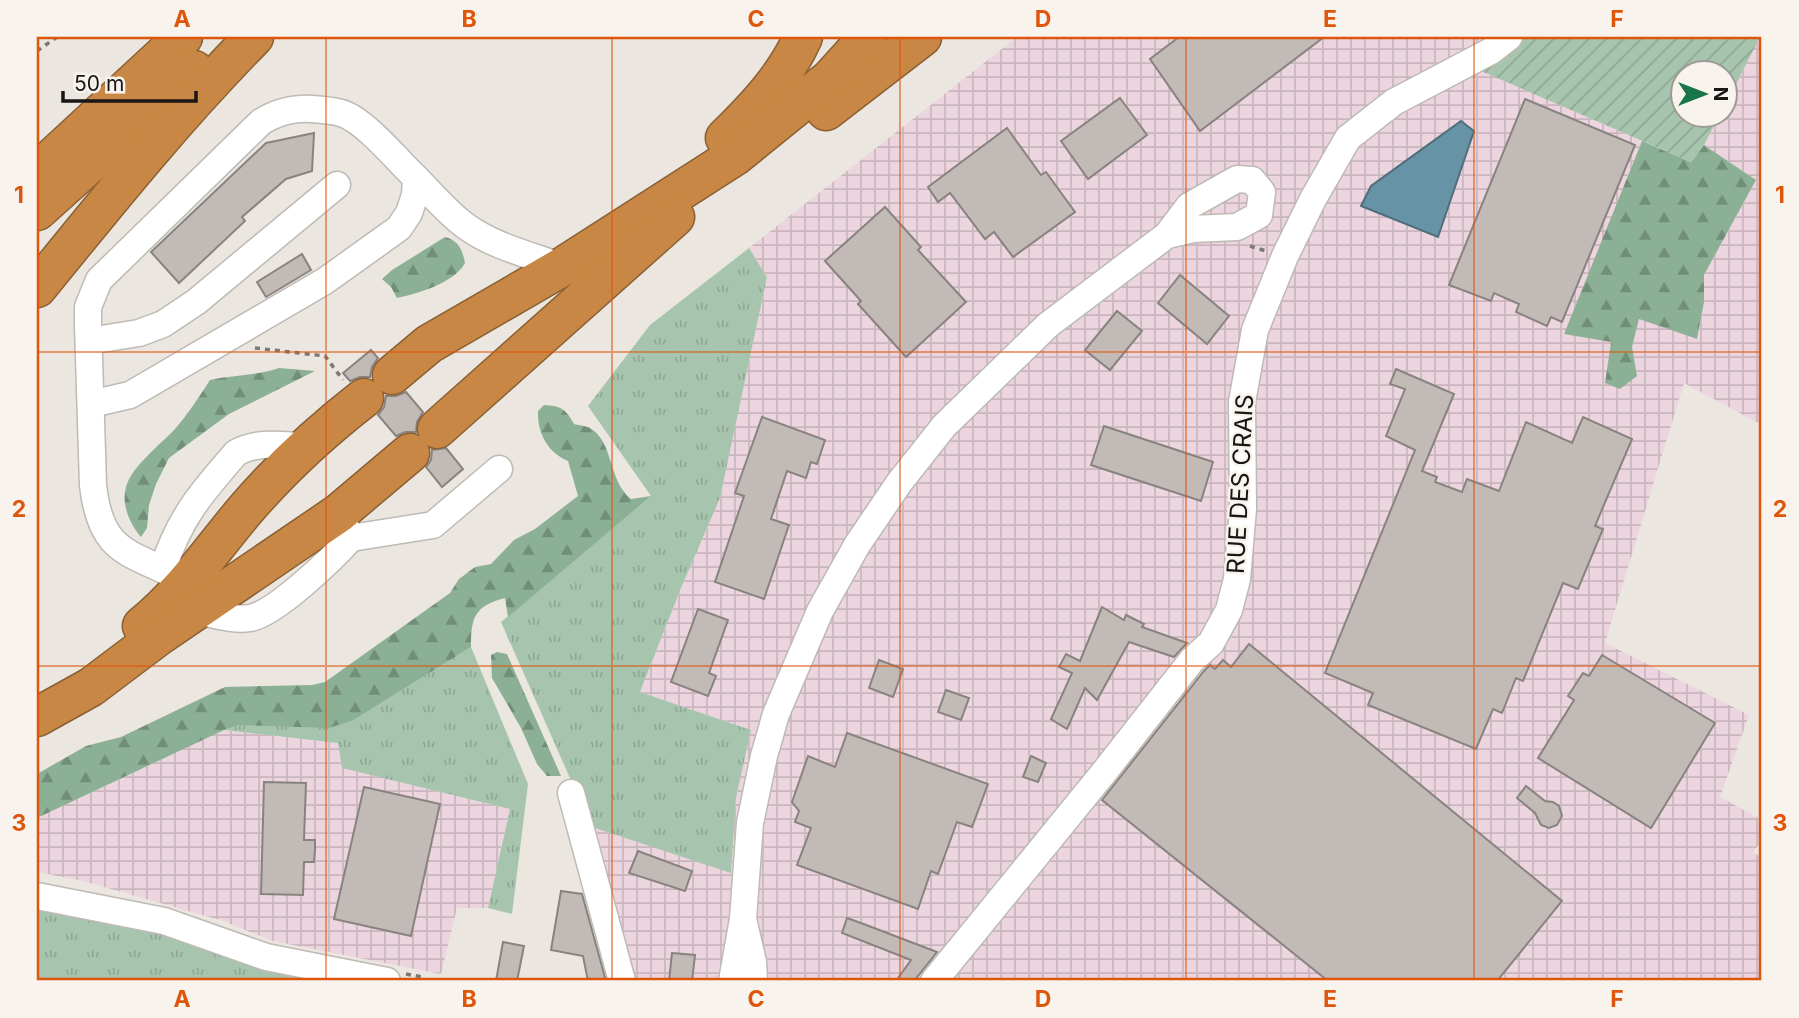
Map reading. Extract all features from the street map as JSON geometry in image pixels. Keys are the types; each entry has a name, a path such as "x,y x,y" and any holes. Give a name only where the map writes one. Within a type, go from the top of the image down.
{"highway":[{"path":"37,143 181,37"},
{"path":"37,172 181,37"},
{"path":"37,211 232,37"},
{"path":"37,288 118,188 254,37"},
{"path":"658,218 751,112 789,64 803,37"},
{"path":"37,718 91,687 160,635 182,587 345,526 423,441 658,218 830,79 868,37"},
{"path":"37,699 61,687 145,623 182,587 246,509 303,446 429,344 562,267 658,218 833,105 922,37"}],"street":[{"name":"RUE DES CRAIS","path":"934,981 1192,660 1211,643 1229,610 1237,579 1243,509 1242,402 1255,330 1284,256 1312,199 1348,138 1394,102 1492,51 1509,37"},
{"path":"182,587 119,548 107,535 100,520 93,485 88,307 99,280 261,122 288,110 304,109 345,114 360,123 463,225 488,240 562,267"},
{"path":"91,404 130,395 325,281 399,228 409,213 415,195 416,178"},
{"path":"89,341 139,333 163,324 195,302 337,186"},
{"path":"743,972 743,919 750,823 764,756 776,714 820,611 857,545 899,483 944,426 1048,325 1142,262 1167,235"},
{"path":"345,526 433,525 499,469"},
{"path":"571,793 622,981"},
{"path":"37,896 164,921 266,957 387,981"}],"path":[{"path":"37,51 57,37"},
{"path":"1239,243 1284,256"},
{"path":"225,338 238,346 325,356 372,391"}],"shaded area":[{"path":"1017,37 1501,37 1482,71 1642,141 1565,333 1611,342 1605,383 1637,376 1632,347 1639,318 1697,339 1704,302 1704,275 1756,180 1704,145 1712,130 1740,130 1740,76 1762,37 1762,425 1684,383 1605,643 1749,715 1720,797 1762,820 1762,841 1753,852 1762,858 1762,981 634,981 589,826 731,872 736,798 751,730 640,692 720,498 767,277 749,248"},
{"path":"224,730 338,743 342,768 510,809 488,908 457,908 441,974 273,941 223,921 83,881 37,872 37,818"}],"green space":[{"path":"1519,37 1760,37 1740,76 1740,60 1670,60 1670,130 1712,130 1691,162 1481,71"},
{"path":"1642,141 1691,162 1704,145 1756,180 1704,275 1704,302 1697,339 1639,319 1632,347 1637,376 1620,389 1605,383 1611,342 1564,334"},
{"path":"445,237 457,243 461,250 465,263 460,270 435,286 397,298 391,287 382,279"},
{"path":"749,248 767,277 720,498 640,692 751,730 736,798 731,873 589,826 501,622 651,496 588,406 650,325"},
{"path":"279,368 315,371 229,414 169,458 156,484 149,505 147,528 141,537 130,520 125,501 129,479 140,464 180,423 210,380"},
{"path":"544,405 562,409 574,424 590,428 598,434 618,482 631,499 651,496 508,617 505,598 481,609 472,628 471,647 354,720 329,728 240,725 224,730 37,818 37,774 86,746 121,737 225,687 312,685 325,682 450,593 459,579 475,567 491,564 514,540 535,529 578,496 568,461 549,447 539,427 538,411"},
{"path":"471,647 528,784 512,914 488,908 510,809 342,768 338,743 224,730 240,725 354,720"},
{"path":"497,652 507,654 561,776 547,776 537,764 521,728 492,678 491,655"},
{"path":"37,904 163,931 325,981 37,981"}],"water":[{"path":"1461,121 1474,131 1438,237 1361,206 1371,186"}],"building":[{"path":"1179,37 1324,37 1200,131 1150,59"},
{"path":"1120,98 1147,135 1088,179 1061,141"},
{"path":"1525,99 1635,145 1562,322 1551,317 1547,326 1516,312 1519,304 1494,293 1491,301 1449,285"},
{"path":"1007,128 1041,175 1046,172 1075,212 1013,257 994,232 985,239 950,193 938,202 928,187"},
{"path":"314,133 312,171 286,179 242,217 245,221 179,283 151,252 266,143"},
{"path":"885,207 921,247 918,250 966,302 906,357 858,304 861,301 825,261"},
{"path":"302,254 311,270 266,297 257,282"},
{"path":"1180,275 1229,316 1207,344 1158,303"},
{"path":"1117,311 1142,331 1110,370 1085,350"},
{"path":"371,350 378,358 370,377 350,381 343,373"},
{"path":"1396,369 1454,394 1422,471 1437,477 1435,482 1462,492 1467,479 1499,491 1526,422 1572,443 1583,417 1632,439 1595,526 1603,529 1578,589 1563,583 1523,681 1516,678 1502,713 1493,709 1476,749 1368,705 1373,693 1325,673 1415,450 1386,436 1405,389 1390,384"},
{"path":"406,392 423,412 417,422 416,432 405,432 396,436 378,415 384,407 386,396"},
{"path":"762,417 825,440 817,464 811,462 806,478 787,471 771,519 789,525 764,599 715,582 744,496 735,493"},
{"path":"1104,426 1213,462 1201,501 1091,465"},
{"path":"446,448 463,469 442,487 426,467 431,460 432,450"},
{"path":"1102,607 1124,620 1126,615 1144,624 1142,627 1187,643 1174,657 1129,642 1097,700 1085,688 1067,729 1051,719 1072,673 1059,667 1066,654 1080,661"},
{"path":"698,609 728,620 709,673 716,676 708,696 671,682"},
{"path":"1249,644 1562,901 1497,981 1328,981 1102,800 1204,671 1210,665 1215,669 1223,660 1231,667"},
{"path":"1602,655 1715,723 1651,828 1538,758 1574,700 1568,696 1583,673 1589,676"},
{"path":"879,660 903,669 893,697 869,688"},
{"path":"946,690 969,698 961,720 938,712"},
{"path":"847,733 988,784 972,827 957,822 938,874 931,871 918,909 797,865 811,828 795,822 799,811 792,802 808,756 835,767"},
{"path":"1031,756 1046,763 1038,782 1023,777"},
{"path":"264,782 306,783 304,840 315,840 315,850 314,862 304,862 303,895 261,894"},
{"path":"1526,786 1545,801 1559,806 1562,816 1557,825 1549,828 1541,825 1535,813 1517,798"},
{"path":"364,787 440,804 411,936 334,919"},
{"path":"638,851 692,871 685,891 629,873"},
{"path":"561,891 582,894 606,981 588,981 583,956 551,950"},
{"path":"847,918 937,952 914,981 896,981 911,960 842,933"},
{"path":"503,942 524,946 517,981 496,981"},
{"path":"672,953 695,955 692,981 669,981"}]}
